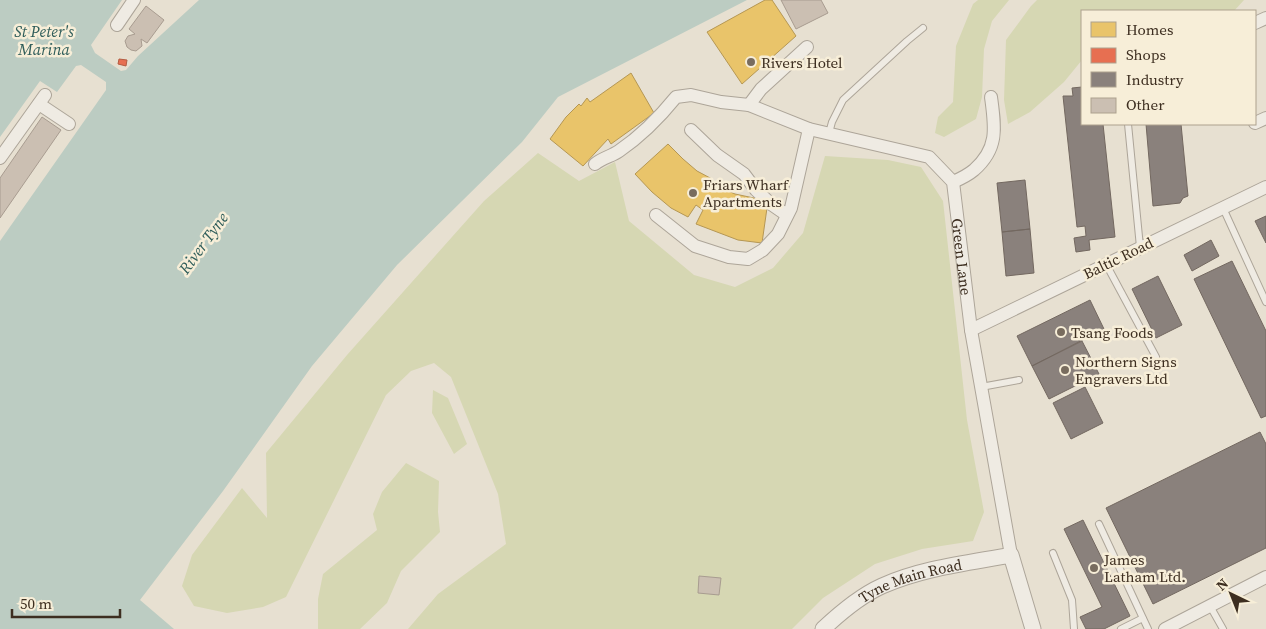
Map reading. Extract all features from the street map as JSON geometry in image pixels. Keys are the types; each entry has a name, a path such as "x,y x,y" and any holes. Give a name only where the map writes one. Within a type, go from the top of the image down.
{"street":[{"path":"117,25 134,0"},
{"path":"749,105 762,89 807,47"},
{"path":"595,164 635,139 654,123 676,97 692,95 721,102 749,105 809,129 929,158 953,182 974,171 985,158 994,140 995,125 991,97"},
{"path":"0,158 42,99 69,124"},
{"path":"656,215 695,246 728,256 748,259 763,250 778,234 791,208 809,129"},
{"path":"691,130 717,155 744,174 756,190 771,204 787,215"},
{"name":"Green Lane","path":"953,182 971,330 1011,555 1033,629"},
{"name":"Baltic Road","path":"971,330 1266,186"},
{"name":"Tyne Main Road","path":"822,629 854,602 882,586 913,575 1011,555"},
{"path":"1165,629 1266,577"}],"lane":[{"path":"829,133 832,122 843,100 887,58 923,28"},
{"path":"1128,125 1140,248"},
{"path":"1222,207 1266,302"},
{"path":"1106,264 1156,357"},
{"path":"981,387 1018,380"},
{"path":"1099,524 1148,629"},
{"path":"1052,552 1072,600 1074,629"},
{"path":"1210,606 1223,629"},
{"path":"1121,629 1143,618"}],"green space":[{"path":"978,0 1009,0 992,21 984,49 982,97 976,119 944,137 935,133 938,117 953,102 956,46 973,4"},
{"path":"1037,0 1244,0 1235,10 1081,10 1081,61 1064,82 1030,112 1008,124 1004,100 1006,40"},
{"path":"538,153 579,181 615,162 629,221 694,275 735,287 773,268 803,233 825,156 888,160 921,167 943,201 967,420 984,512 973,541 922,549 875,564 823,598 792,629 408,629 438,594 506,544 498,494 451,377 434,363 411,371 386,395 286,597 263,607 227,613 194,606 182,586 192,555 242,488 267,518 266,453 347,355 484,201"},
{"path":"433,390 448,398 467,444 454,454 432,413"},
{"path":"406,463 439,481 438,512 440,532 401,571 387,603 360,629 318,629 318,599 323,574 377,530 373,514 382,492"}],"water":[{"path":"0,0 122,0 91,45 95,53 121,71 126,70 138,56 199,0 747,0 558,97 522,142 397,265 312,366 223,491 140,600 174,629 0,629 0,241 106,90 106,82 81,65 76,66 57,92 40,81 0,137"}],"building: Homes":[{"path":"765,0 772,0 796,36 742,84 707,32"},
{"path":"631,73 654,113 611,144 608,139 583,166 550,139 566,117 579,104 581,106 587,98 590,102"},
{"name":"Friars Wharf Apartments","path":"668,144 697,171 712,179 708,186 711,189 714,185 735,194 768,201 762,243 738,240 696,224 703,210 696,205 688,217 671,208 652,192 635,174"}],"building: Shops":[{"path":"119,59 127,60 126,66 118,64"}],"building: Industry":[{"path":"1081,87 1081,125 1103,125 1115,237 1089,240 1090,250 1076,252 1074,238 1086,236 1085,226 1077,227 1063,96 1073,96 1072,88"},
{"path":"1146,125 1181,125 1188,196 1183,198 1180,203 1153,206"},
{"path":"1025,180 1030,229 1002,232 997,183"},
{"path":"1266,216 1266,243 1255,221"},
{"path":"1030,229 1034,273 1006,276 1002,232"},
{"path":"1211,240 1219,256 1192,271 1184,255"},
{"path":"1232,261 1266,331 1266,416 1261,418 1194,279"},
{"path":"1158,276 1182,325 1156,338 1132,289"},
{"name":"Tsang Foods","path":"1090,300 1104,329 1032,366 1017,336"},
{"name":"Northern Signs Engravers Ltd","path":"1082,341 1099,374 1049,399 1032,366"},
{"path":"1085,387 1103,423 1071,439 1053,403"},
{"path":"1260,432 1266,444 1266,548 1153,604 1106,508"},
{"name":"James Latham Ltd.","path":"1083,520 1130,616 1104,629 1086,629 1080,617 1102,607 1064,529"}],"building: Other":[{"path":"781,0 821,0 828,13 796,29"},
{"path":"146,6 164,20 147,43 141,39 142,46 136,51 131,50 127,47 125,41 128,36 135,34 129,29"},
{"path":"42,117 61,130 0,218 0,178"},
{"path":"699,576 721,578 719,595 698,593"}],"place":[{"name":"Rivers Hotel","path":"751,62"},
{"name":"Friars Wharf Apartments","path":"693,193"},
{"name":"Tsang Foods","path":"1061,332"},
{"name":"Northern Signs Engravers Ltd","path":"1065,370"},
{"name":"James Latham Ltd.","path":"1094,568"}],"water label":[{"name":"St Peter's Marina","path":"44,40"},
{"name":"River Tyne","path":"203,243"}]}
